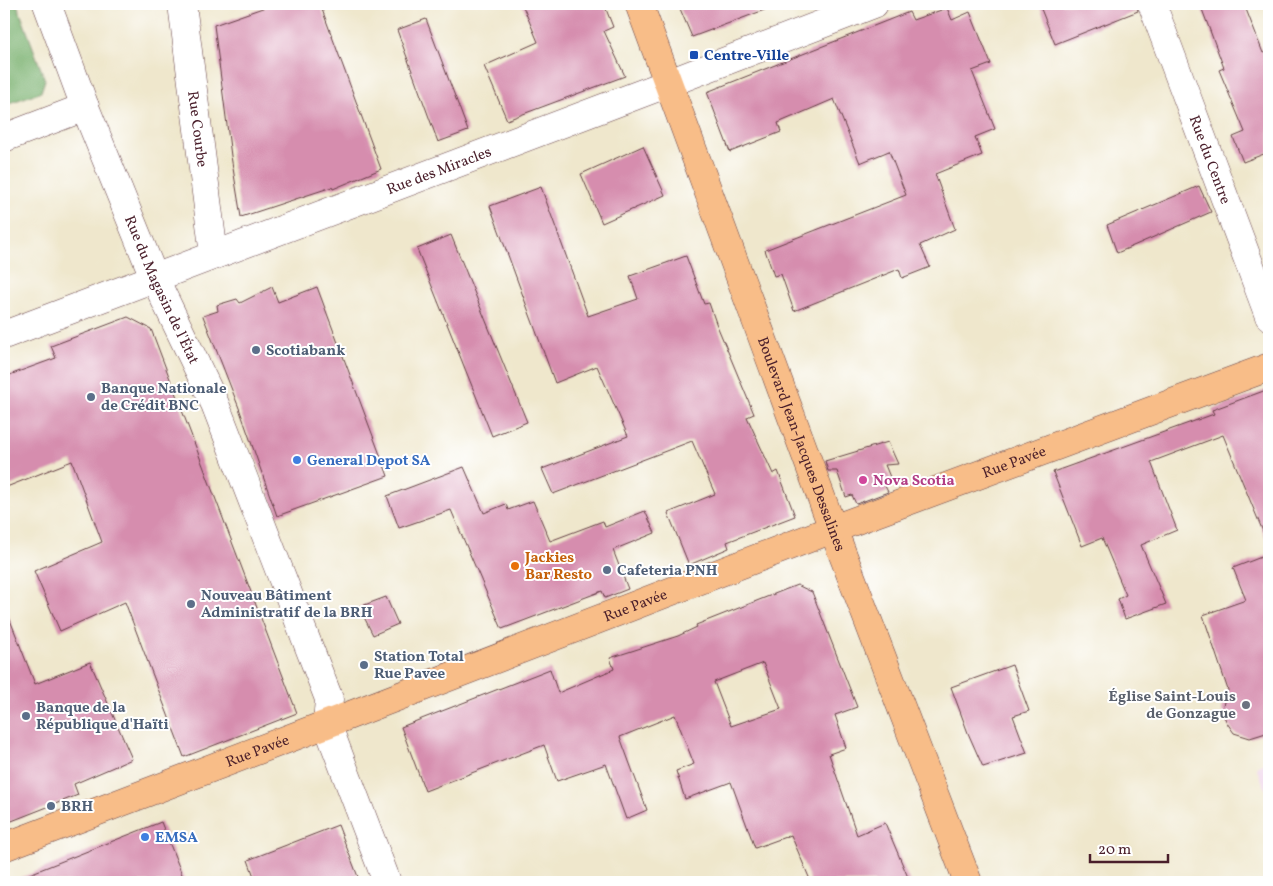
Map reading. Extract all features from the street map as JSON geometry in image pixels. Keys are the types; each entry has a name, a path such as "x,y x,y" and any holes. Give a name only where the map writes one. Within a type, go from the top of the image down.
{"main road":[{"name":"Boulevard Jean-Jacques Dessalines","path":"639,4 833,529 968,882"},
{"name":"Rue Pavée","path":"4,847 833,529 1269,368"}],"street":[{"name":"Rue du Magasin de l'État","path":"47,4 85,107 154,277 219,413 329,699 327,724 387,882"},
{"name":"Rue Courbe","path":"182,4 214,255"},
{"name":"Rue des Miracles","path":"4,335 874,4"},
{"name":"Rue du Centre","path":"1152,4 1269,316"},
{"path":"4,138 85,107"}],"shaded area":[{"path":"1269,761 1269,797 1256,767"}],"green space":[{"path":"4,4 17,4 45,80 41,92 4,105"}],"building":[{"path":"274,4 320,4 381,169 333,189 332,187 241,217 214,25"},
{"path":"522,4 604,4 613,27 604,31 625,76 507,120 484,66 538,42"},
{"path":"678,4 775,4 775,6 692,37"},
{"path":"1039,4 1137,4 1138,11 1055,44"},
{"path":"1200,4 1244,4 1263,53 1269,51 1269,152 1243,162 1233,137 1245,132 1219,70 1224,68"},
{"path":"947,8 952,20 970,12 991,64 972,71 995,129 975,137 982,155 935,174 955,229 920,245 930,267 902,278 899,269 794,311 781,274 774,276 765,250 906,195 889,151 860,163 834,99 778,123 781,132 730,152 707,92 909,12 913,20"},
{"path":"426,19 468,131 438,142 397,30"},
{"path":"643,146 665,195 602,223 581,174"},
{"path":"1199,186 1211,212 1117,253 1107,225"},
{"path":"541,187 588,316 638,299 630,276 686,256 704,304 709,303 754,414 747,417 773,474 778,471 795,516 727,542 729,548 689,565 668,513 715,494 692,441 553,494 542,469 628,436 597,366 555,383 490,206"},
{"path":"451,235 527,422 492,436 417,249"},
{"path":"272,287 278,302 317,287 388,476 277,516 239,408 203,316 218,311 217,305 237,299 240,303"},
{"path":"128,317 151,329 297,713 184,757 125,602 60,631 34,571 102,542 72,461 4,488 4,377 56,358 51,346"},
{"path":"1269,389 1269,546 1223,435 1151,462 1177,530 1141,545 1166,604 1125,619 1118,599 1126,595 1102,538 1082,546 1053,472 1214,414 1212,410"},
{"path":"888,442 898,464 885,465 892,482 885,486 888,492 856,504 852,495 846,497 837,471 828,471 825,461"},
{"path":"464,467 484,513 506,504 508,510 533,501 550,541 603,521 605,527 645,511 655,533 613,550 628,589 605,598 602,591 502,629 451,510 399,528 387,496"},
{"path":"1269,554 1269,732 1250,738 1234,733 1223,714 1222,708 1228,690 1203,615 1246,600 1233,568"},
{"path":"797,585 812,592 857,707 835,715 846,748 829,754 857,835 885,823 910,882 811,882 791,835 755,848 731,782 685,799 676,771 694,764 675,715 620,737 647,810 626,819 606,764 557,781 544,745 425,791 401,727 550,669 558,693 614,669 610,658 678,636 697,627 696,625","holes":["763,663 781,709 731,726 714,682"]},
{"path":"386,597 398,624 373,635 359,607"},
{"path":"4,607 35,684 90,662 132,759 74,784 78,795 4,824"},
{"path":"1012,665 1029,711 1013,716 1027,753 983,767 951,687"},
{"name":"EMSA","path":"161,822 185,882 12,882 12,881"},
{"path":"338,825 360,882 256,882 248,860"}],"place":[{"name":"Centre-Ville","path":"694,55"},
{"name":"Scotiabank","path":"256,350"},
{"name":"Banque Nationale de Crédit BNC","path":"91,397"},
{"name":"General Depot SA","path":"297,460"},
{"name":"Nova Scotia","path":"863,480"},
{"name":"Jackies Bar Resto","path":"515,566"},
{"name":"Cafeteria PNH","path":"607,570"},
{"name":"Nouveau Bâtiment Administratif de la BRH","path":"191,604"},
{"name":"Station Total Rue Pavee","path":"364,665"},
{"name":"Église Saint-Louis de Gonzague","path":"1246,705"},
{"name":"Banque de la République d'Haïti","path":"26,716"},
{"name":"BRH","path":"51,806"},
{"name":"EMSA","path":"145,837"}]}
